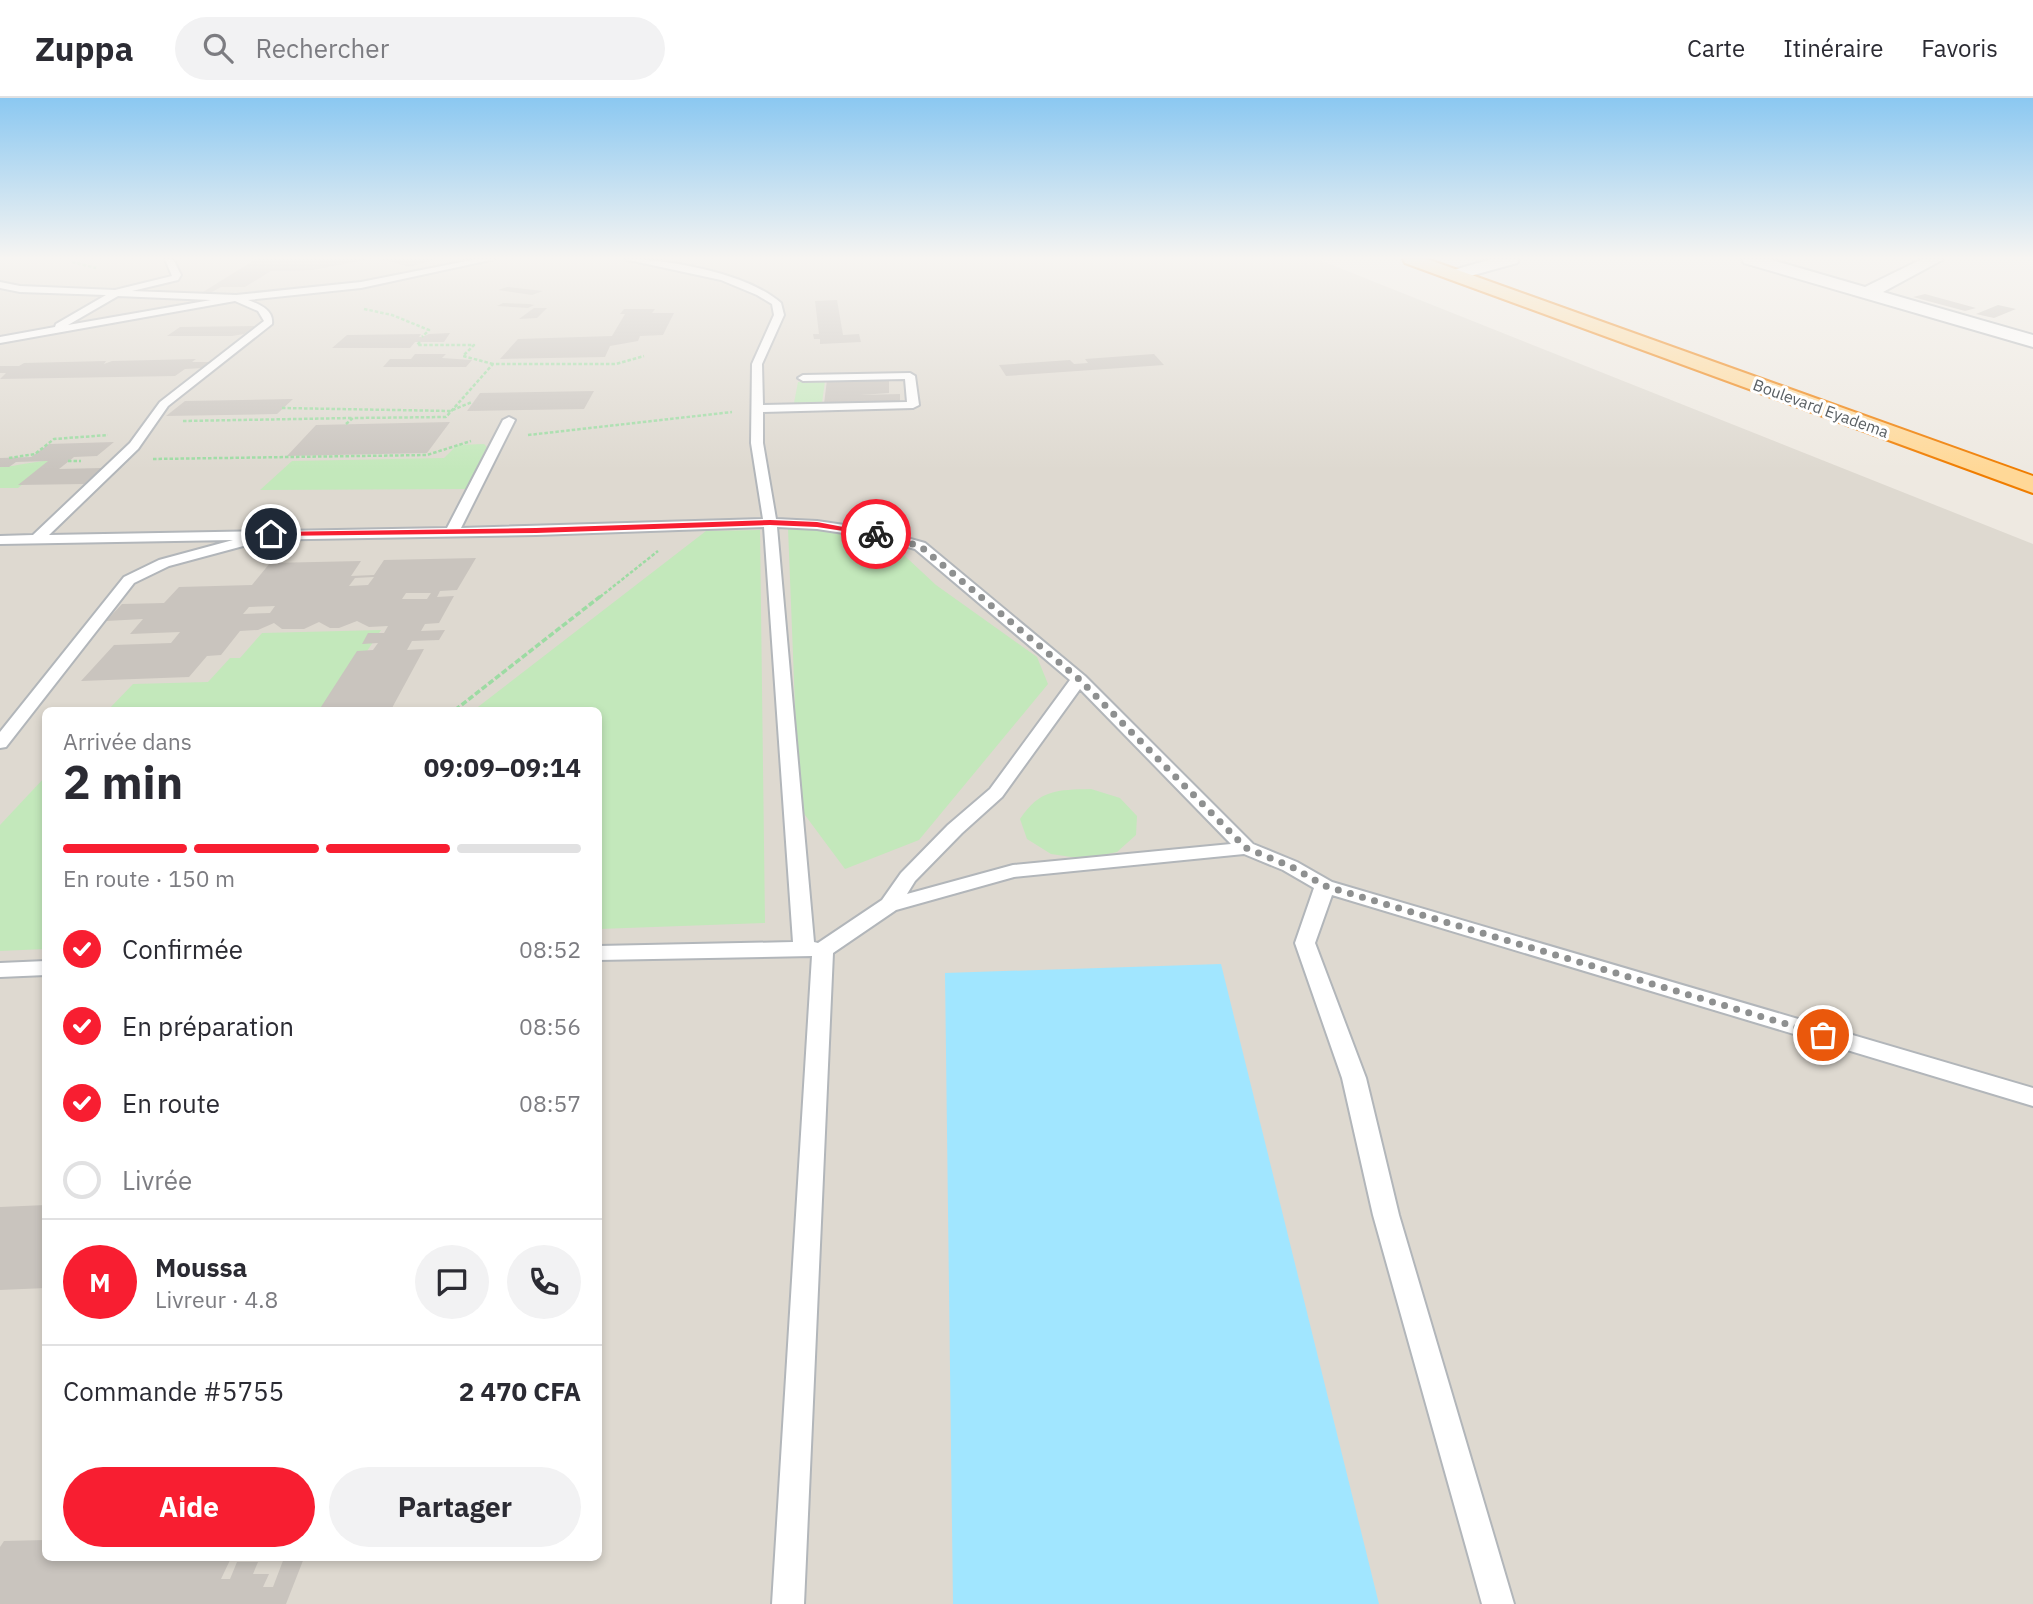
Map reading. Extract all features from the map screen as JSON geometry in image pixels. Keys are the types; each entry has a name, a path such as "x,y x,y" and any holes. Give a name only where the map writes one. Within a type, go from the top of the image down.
{"highway":[{"name":"Boulevard Eyadema","path":"1623,329 2033,485"},
{"path":"1634,329 2033,471"}],"street":[{"path":"1993,329 2033,341"},
{"path":"2006,333 2014,329"}],"lane":[{"path":"42,334 51,329"},
{"path":"0,340 67,329"},
{"path":"36,540 121,459 164,404 259,329"},
{"path":"773,329 757,364 757,443 770,523 813,949 788,1604"},
{"path":"757,409 913,405 910,376 803,378"},
{"path":"452,532 509,420"},
{"path":"0,540 770,523 817,525 878,534 920,546 1079,679 1246,848 1290,866 1325,886 2033,1097"},
{"path":"0,743 129,580 164,563 271,534"},
{"path":"889,905 918,867 955,829 996,793 1079,679"},
{"path":"602,953 813,949 889,905 1013,871 1246,848"},
{"path":"1325,886 1305,943 1353,1078 1386,1215 1498,1604"},
{"path":"0,970 42,968"}],"path":[{"path":"420,342 417,345 474,345 463,356 493,365 617,364 644,356"},
{"path":"9,458 36,454 54,439 147,427 353,418 446,418 493,365"},
{"path":"282,408 450,411 472,402"},
{"path":"68,461 428,455 466,441 757,409"},
{"path":"418,423 423,417"},
{"path":"346,424 353,418"},
{"path":"459,707 691,526"}],"shaded area":[{"path":"0,329 1494,329 2033,544 2033,1604 0,1604"}],"green space":[{"path":"1620,329 1627,329 1896,427"},
{"path":"825,381 822,403 794,403 798,382"},
{"path":"484,444 487,447 466,489 260,490 292,461 444,458 457,445"},
{"path":"53,460 18,488 0,488 0,467"},
{"path":"788,528 806,528 892,544 936,585 1037,657 1048,684 919,840 845,869 799,807"},
{"path":"760,530 765,923 602,929 602,707 478,707 706,531"},
{"path":"381,630 330,707 111,707 133,684 208,682 230,658 240,658 262,633"},
{"path":"42,780 42,949 0,951 0,825"},
{"path":"1091,789 1120,798 1137,816 1136,835 1117,852 1085,859 1051,854 1027,839 1020,819 1035,802 1050,793"}],"water":[{"path":"1221,964 1379,1604 953,1604 945,973"}],"building":[{"path":"177,329 250,329 244,334 232,336 167,336"},
{"path":"616,329 666,329 663,335 640,336 638,341 610,346 605,357 500,359 518,339 612,336"},
{"path":"818,329 842,329 843,335 859,334 861,342 820,344 820,339 814,339 813,334 819,334"},
{"path":"450,333 444,342 415,342 410,348 332,348 347,335 421,334 419,337 422,337"},
{"path":"415,354 446,354 442,358 472,360 466,367 383,367 390,359 411,359"},
{"path":"1154,354 1164,365 1006,376 999,365 1070,360 1074,364 1088,363 1085,359"},
{"path":"196,359 192,362 211,362 203,368 185,369 175,376 0,379 6,373 0,373 0,366 19,366 24,363 106,361 104,364 112,361"},
{"path":"889,379 889,393 860,395 900,394 900,402 824,404 827,380"},
{"path":"594,391 584,409 467,411 480,393"},
{"path":"293,399 277,414 166,416 185,401"},
{"path":"450,422 427,453 287,456 316,425"},
{"path":"114,442 97,456 74,457 59,469 102,468 84,484 18,485 48,461 16,462 9,467 0,467 0,458 31,457 49,444"},
{"path":"476,558 457,590 440,591 437,597 454,596 439,623 425,624 421,631 445,630 439,640 412,641 407,650 424,649 393,707 321,707 357,651 373,650 378,643 362,644 368,633 384,633 388,626 369,627 357,621 339,628 330,628 319,622 304,629 282,629 274,623 258,630 240,631 221,655 207,656 189,677 81,681 114,645 171,643 180,632 130,634 143,619 106,621 122,604 164,603 179,587 252,585 270,563 361,561 351,576 374,575 384,560","holes":["374,577 368,585 349,586 355,578","406,593 431,593 427,599 402,599","275,606 270,613 243,614 249,607"]},
{"path":"42,1205 42,1288 0,1290 0,1207"},
{"path":"42,1540 42,1561 230,1561 221,1579 230,1579 237,1562 258,1562 253,1574 269,1574 263,1587 273,1587 283,1561 303,1561 286,1604 0,1604 0,1547 4,1541"}],"way so far":[{"path":"876,534 920,546 1079,679 1246,848 1290,866 1325,886 1823,1035"}],"route":[{"path":"271,534 536,531 770,523 817,525 876,534"}]}
